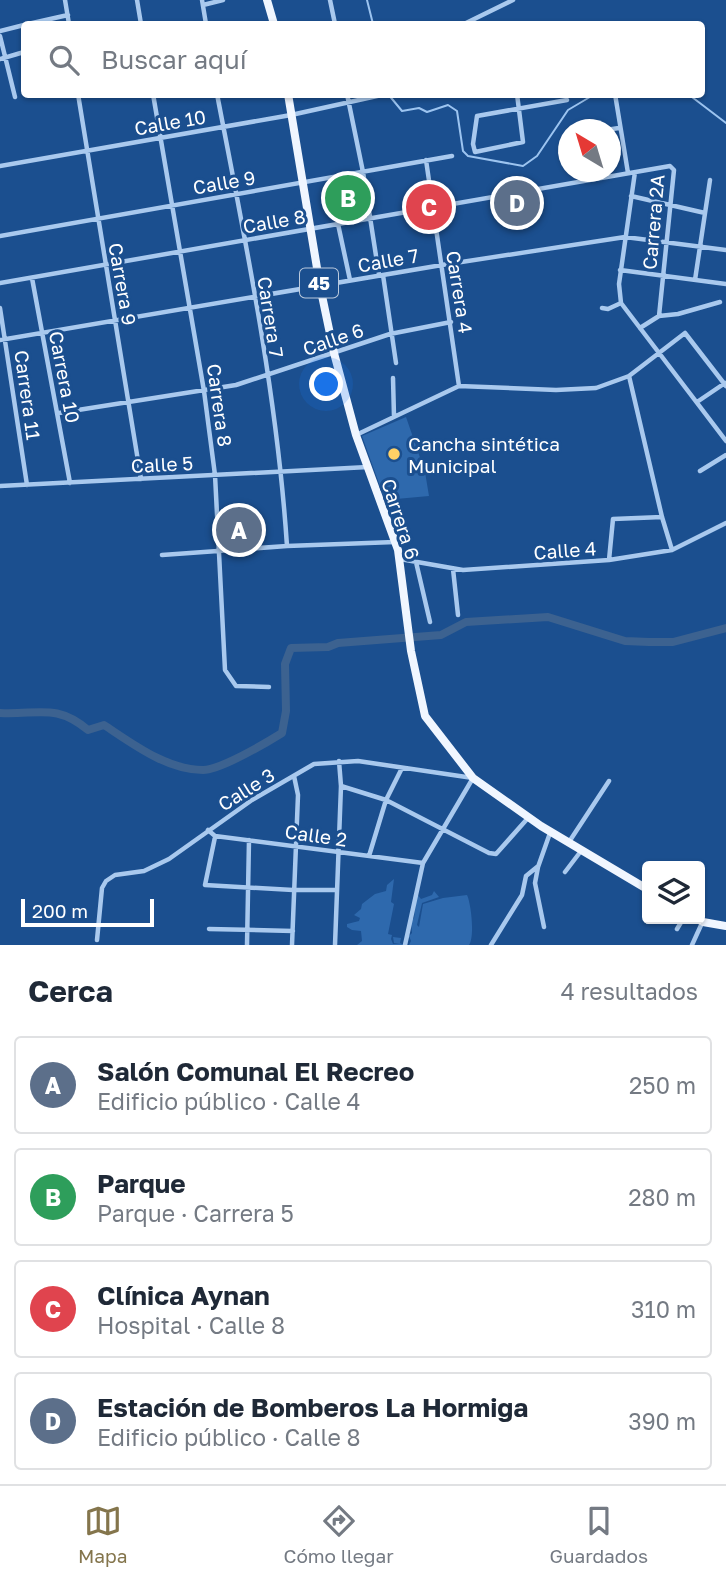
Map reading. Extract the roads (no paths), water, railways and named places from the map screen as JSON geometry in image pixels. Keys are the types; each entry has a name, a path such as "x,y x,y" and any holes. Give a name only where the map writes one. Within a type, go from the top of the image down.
{"main road":[{"path":"267,0 273,21"},
{"name":"Carrera 6","path":"289,98 334,353 356,435 400,559 411,651 425,716 473,778 551,832 642,886"},
{"path":"705,922 726,926"}],"street":[{"path":"65,0 69,21"},
{"path":"137,0 141,21"},
{"path":"206,21 203,2 223,0"},
{"path":"330,0 334,21"},
{"path":"470,21 513,0"},
{"path":"43,21 68,15"},
{"path":"15,97 2,58 0,33 21,27"},
{"path":"2,58 21,53"},
{"name":"Carrera 9","path":"79,98 142,479"},
{"name":"Carrera 8","path":"154,98 204,391 215,475 225,670 236,686 269,687"},
{"name":"Carrera 7","path":"219,98 245,240 282,472 287,546"},
{"path":"348,98 396,363"},
{"name":"Calle 10","path":"0,166 291,115 372,98"},
{"path":"518,98 519,108 523,142 475,152 473,144 477,116 519,108 567,100"},
{"path":"616,98 619,119"},
{"path":"621,134 628,173"},
{"name":"Calle 9","path":"0,236 452,156"},
{"name":"Carrera 4","path":"426,160 459,386"},
{"name":"Carrera 2A","path":"635,172 673,167 672,205 659,316"},
{"path":"635,172 618,295 621,303 726,441"},
{"name":"Calle 8","path":"0,283 635,172"},
{"path":"695,280 710,180"},
{"path":"631,196 705,213"},
{"path":"338,224 350,280"},
{"name":"Calle 7","path":"3,339 625,237 726,250"},
{"path":"620,270 726,284"},
{"name":"Carrera 10","path":"32,278 70,483"},
{"path":"640,328 659,316 678,314 720,302"},
{"path":"602,308 608,309 621,303"},
{"name":"Carrera 11","path":"0,308 27,485"},
{"name":"Calle 6","path":"59,413 204,391 267,377 390,334 451,322"},
{"path":"356,435 459,386 556,390 596,388 629,376 685,333 725,384 697,402"},
{"path":"629,376 672,550"},
{"path":"393,378 394,417"},
{"path":"699,471 726,455"},
{"name":"Calle 5","path":"0,486 368,467"},
{"path":"609,560 613,519 662,517"},
{"name":"Calle 4","path":"400,559 463,570 609,560 672,550 726,523"},
{"path":"162,555 395,542"},
{"path":"416,562 429,622"},
{"path":"453,569 458,615"},
{"path":"335,945 341,786 339,761"},
{"name":"Calle 3","path":"97,940 102,888 106,881 116,875 144,871 169,859 208,830 314,764 358,761 473,778"},
{"path":"369,856 386,800 401,768"},
{"path":"292,945 298,795 293,776"},
{"path":"405,945 423,863 473,778"},
{"path":"569,843 609,781"},
{"path":"341,786 386,800 489,853 496,854 529,817"},
{"path":"208,830 215,836 205,885 337,890"},
{"path":"544,927 535,883 551,832"},
{"name":"Calle 2","path":"215,836 423,863"},
{"path":"247,945 249,840"},
{"path":"565,872 582,850"},
{"path":"491,945 522,895 526,876 538,867"},
{"path":"677,929 680,924"},
{"path":"692,945 699,924"},
{"path":"209,929 293,932"}],"waterway":[{"path":"367,0 372,21"},
{"path":"391,98 402,111 419,108 427,112 448,105 457,111 463,151 468,156 523,166 537,156 568,110 588,98"},
{"path":"693,98 726,123"},
{"path":"0,713 56,713 88,730 104,725 164,761 176,766 203,770 231,761 282,733 286,711 285,664 291,648 328,647 338,643 441,635 466,622 548,617 625,641 673,642 726,628"}],"place":[{"name":"Parque","path":"348,198"},
{"name":"Estación de Bomberos La Hormiga","path":"517,203"},
{"name":"Clínica Aynan","path":"429,207"},
{"name":"Cancha sintética Municipal","path":"394,454"},
{"name":"Salón Comunal El Recreo","path":"239,530"}]}
